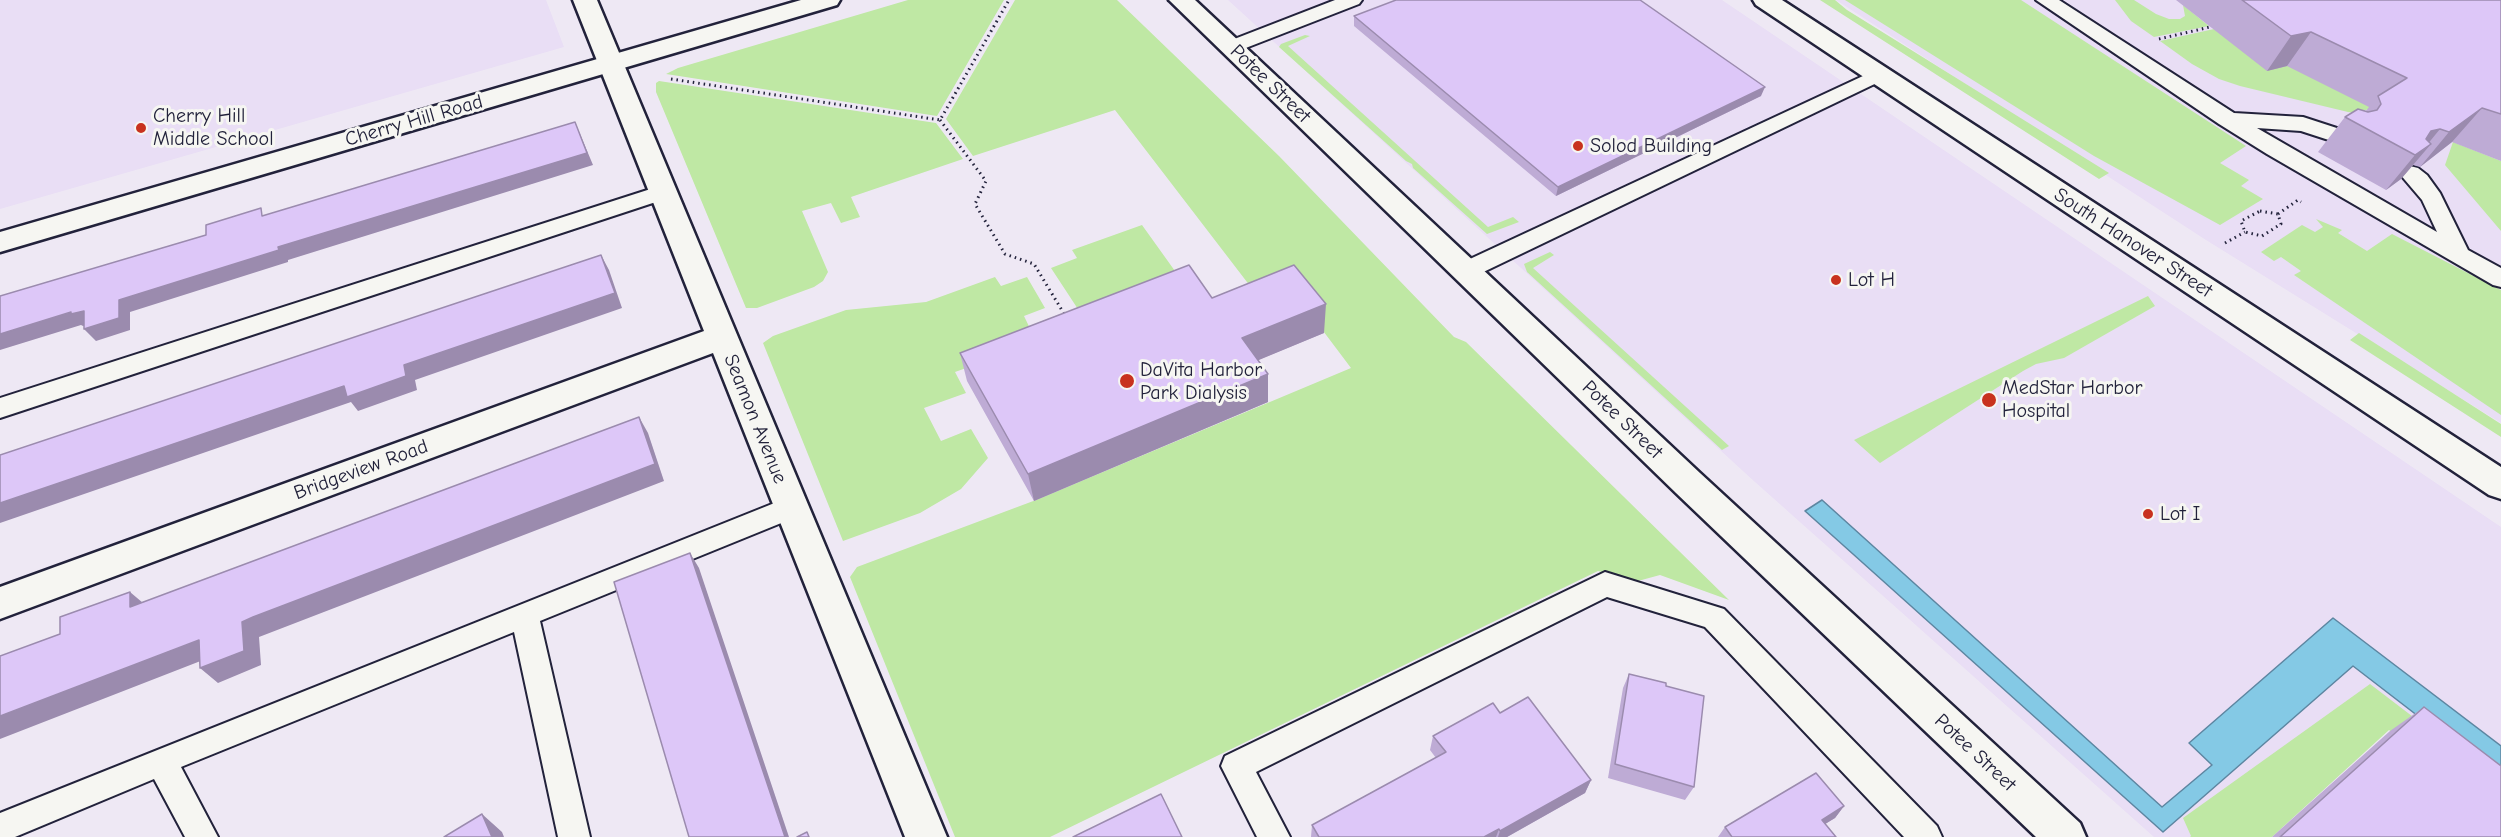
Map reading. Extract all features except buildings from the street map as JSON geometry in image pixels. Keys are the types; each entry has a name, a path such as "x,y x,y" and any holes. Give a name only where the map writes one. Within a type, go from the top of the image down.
{"street":[{"name":"Seamon Avenue","path":"585,0 927,837"},
{"name":"Cherry Hill Road","path":"0,242 828,0"},
{"name":"Potee Street","path":"1181,0 2065,837"},
{"name":"South Hanover Street","path":"1765,0 2501,485"},
{"name":"Bridgeview Road","path":"0,603 722,338"}],"lane":[{"path":"1231,48 1352,0"},
{"path":"2060,4 2226,118 2362,201 2501,279"},
{"path":"1466,271 1878,75"},
{"path":"2226,118 2303,124 2341,137"},
{"path":"2410,173 2419,180 2432,198 2459,255"},
{"path":"0,408 663,192"},
{"path":"0,828 792,507"},
{"path":"1274,837 1236,766 1605,584 1714,618 1926,837"},
{"path":"525,616 574,837"},
{"path":"161,761 202,837"}],"path":[{"path":"940,120 1010,0"},
{"path":"2150,41 2210,27"},
{"path":"664,78 940,120 986,182 975,204 1005,254 1034,264 1067,320"},
{"path":"2245,232 2241,221 2260,211 2278,214 2298,201 2306,205"},
{"path":"2225,243 2245,232 2262,236 2281,224 2278,214"}],"shaded area":[{"name":"Cherry Hill Middle School","path":"0,0 546,0 564,47 0,209"},
{"name":"MedStar Harbor Hospital","path":"1228,0 1722,0 2501,527 2501,788 2383,697 2191,837 2154,837 1755,482"},
{"path":"1836,0 2501,0 2501,423 2206,240"}],"green space":[{"path":"908,0 1004,0 937,116 666,74 678,68"},
{"path":"1015,0 1117,0 1279,156 1454,337 1466,342 1729,600 1660,575 1638,581 1598,571 1050,837 955,837 850,577 857,567 1036,500 1351,368 1290,287 1260,299 1115,110 973,156 946,119"},
{"path":"1820,0 1835,0 1847,10 2109,173 2099,179"},
{"path":"1845,0 2021,0 2246,146 2220,163 2249,180 2241,186 2263,199 2220,225 2094,156"},
{"path":"2115,0 2134,0 2156,14 2169,19 2180,19 2185,16 2183,5 2209,26 2154,37 2131,21"},
{"path":"2214,29 2321,58 2384,105 2355,113 2240,86 2219,79 2192,64 2160,41"},
{"path":"1305,35 1310,36 1288,46 1488,227 1513,217 1519,222 1487,234 1413,168 1412,164 1279,47 1281,44"},
{"path":"659,81 936,123 963,159 851,197 860,217 841,223 831,203 802,211 828,272 823,281 814,287 757,308 746,308 656,92 656,83"},
{"path":"2453,142 2501,161 2501,231 2445,165"},
{"path":"2316,219 2342,230 2338,233 2367,251 2392,234 2501,290 2501,415 2294,275 2301,271 2281,257 2274,261 2261,252 2302,225 2315,232 2323,227"},
{"path":"1142,225 1190,292 1091,329 1051,268 1077,258 1072,250"},
{"path":"1550,252 1554,255 1533,268 1729,446 1722,450 1527,272 1524,264"},
{"path":"995,277 1001,286 1027,277 1045,308 1024,316 1037,343 955,372 966,393 924,408 941,441 971,429 988,458 961,489 920,513 843,541 763,343 773,336 846,310 926,302"},
{"path":"2148,296 2155,306 2064,358 2036,364 2023,371 1880,463 1854,440"},
{"path":"2359,333 2501,424 2501,437 2350,340"},
{"path":"2370,684 2501,784 2501,817 2389,730 2272,837 2190,837 2183,818"}],"water":[{"path":"1822,500 2162,807 2212,765 2189,743 2333,618 2501,746 2501,780 2353,666 2163,832 1805,511"}],"place":[{"name":"Cherry Hill Middle School","path":"141,128"},
{"name":"Solod Building","path":"1578,146"},
{"name":"Lot H","path":"1836,280"},
{"name":"DaVita Harbor Park Dialysis","path":"1127,381"},
{"name":"MedStar Harbor Hospital","path":"1989,400"},
{"name":"Lot I","path":"2148,514"}]}
